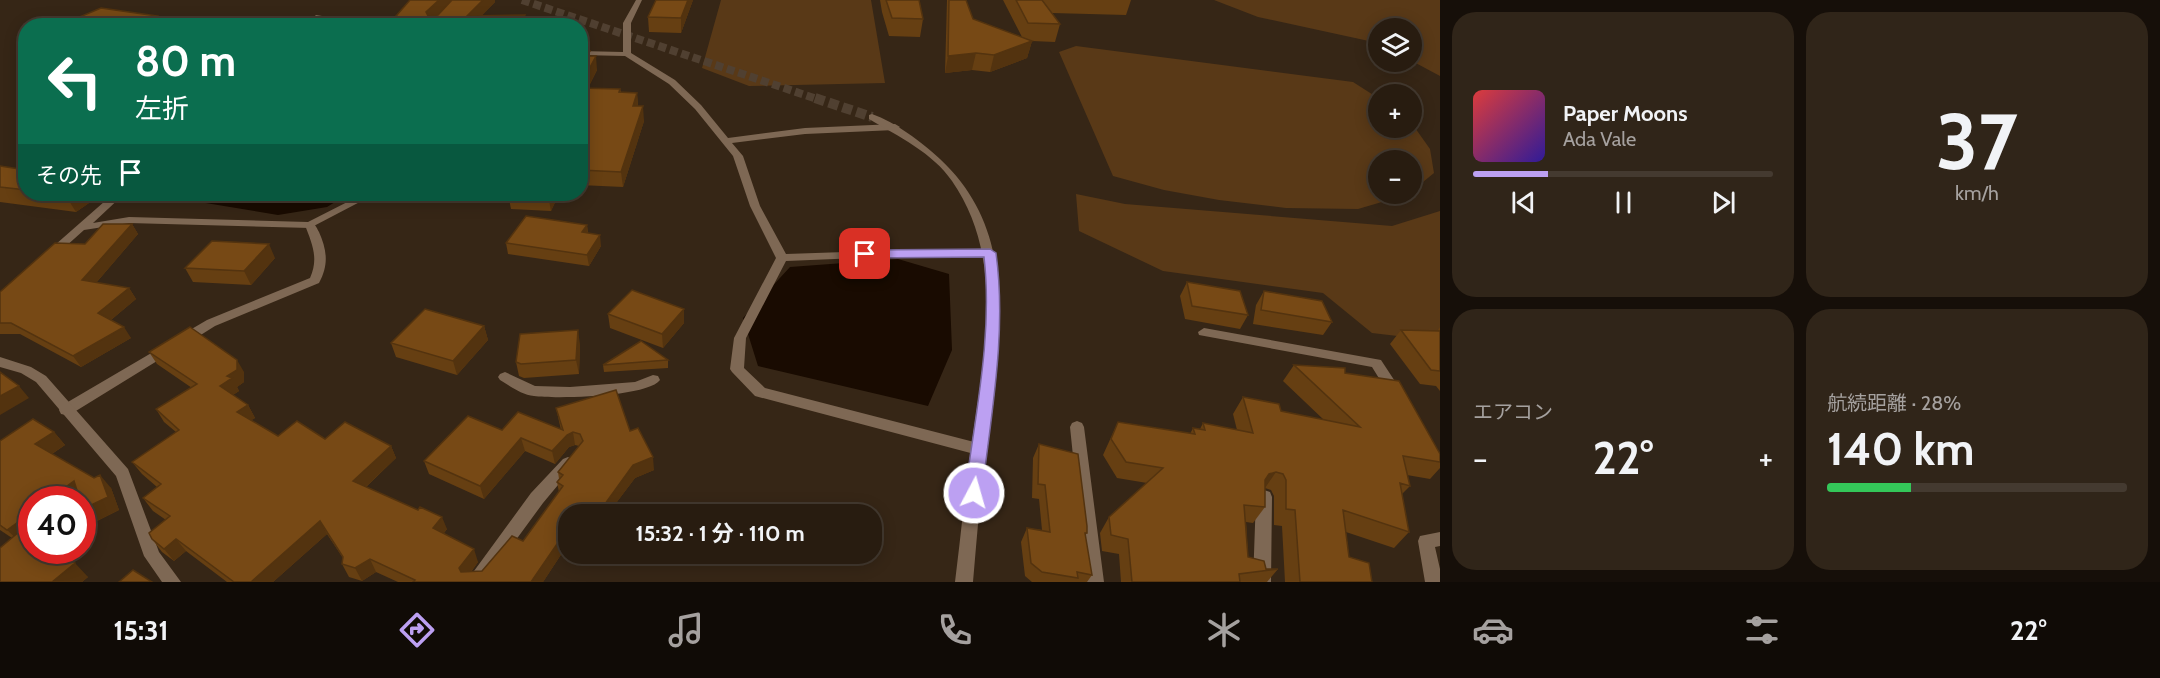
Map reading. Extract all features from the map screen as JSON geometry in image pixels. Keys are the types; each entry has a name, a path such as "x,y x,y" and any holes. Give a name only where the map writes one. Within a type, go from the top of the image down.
{"street":[{"path":"627,54 627,22 639,0"},
{"path":"588,53 627,54 672,82 698,107 738,156 755,206 782,258"},
{"path":"872,117 895,128 924,148 969,195 984,228 990,253 994,286 992,340 964,582"},
{"path":"726,141 805,131 895,128"},
{"path":"40,265 111,201"},
{"path":"79,228 129,220 310,225 356,201"},
{"path":"66,410 211,323 315,279 323,265 322,255 310,225"},
{"path":"782,258 933,252 990,253"},
{"path":"782,258 740,338 737,369 760,392 978,448"},
{"path":"1204,332 1376,363 1405,408"},
{"path":"0,362 26,370 41,379 123,473 152,556 172,582"},
{"path":"505,377 533,391 570,392 636,387 653,380"},
{"path":"1077,427 1095,582"},
{"path":"475,582 537,498 576,453"},
{"path":"1262,582 1264,497"},
{"path":"1434,582 1426,541 1440,539"}],"shaded area":[{"path":"721,0 871,0 885,83 749,86 702,68"},
{"path":"1214,0 1440,0 1440,76 1422,66 1422,18 1368,18 1368,41 1258,17"},
{"path":"1076,46 1353,82 1368,92 1368,138 1422,138 1430,149 1434,173 1422,183 1422,150 1368,150 1368,204 1375,204 1358,209 1286,208 1219,200 1164,190 1113,176 1059,52"},
{"path":"1076,194 1125,204 1392,226 1440,211 1440,341 1372,333 1323,293 1163,271 1079,231"},
{"path":"193,201 337,201 327,207 278,215"},
{"path":"898,259 949,274 952,350 928,406 758,366 743,318 790,267"}],"building":[{"path":"410,0 439,0 426,12 428,16 438,15 452,0 483,0 467,16 525,15 524,18 402,18 396,16"},
{"path":"656,0 688,0 681,18 648,17"},
{"path":"886,0 919,0 923,19 892,18"},
{"path":"949,0 966,0 973,19 1032,41 994,55 976,53 948,56"},
{"path":"1016,0 1042,0 1060,24 1028,23"},
{"path":"101,8 157,16 153,18 77,18"},
{"path":"588,56 596,56 588,71"},
{"path":"588,88 620,89 619,92 637,93 633,106 643,106 621,172 588,170"},
{"path":"0,166 18,169 18,189 0,187"},
{"path":"526,216 587,225 582,232 600,235 587,255 506,243"},
{"path":"103,224 132,224 82,280 129,288 98,313 124,327 73,356 11,323 0,323 0,292 55,243 85,244"},
{"path":"212,241 269,244 244,271 185,268"},
{"path":"1187,282 1240,291 1248,315 1192,306"},
{"path":"632,290 684,309 662,334 608,314"},
{"path":"1264,291 1322,301 1332,322 1261,310"},
{"path":"425,309 484,326 453,361 391,343"},
{"path":"190,327 237,360 237,370 227,376 232,378 220,386 248,405 237,412 278,436 297,421 325,439 345,422 391,446 353,481 418,510 420,507 442,517 433,528 474,549 459,568 461,572 482,571 512,536 523,541 563,486 557,482 563,475 558,472 583,441 580,434 573,432 567,435 552,451 521,438 480,486 424,461 468,416 502,430 518,412 563,430 556,408 616,390 630,431 638,428 653,457 633,465 605,504 558,504 558,543 531,582 413,582 415,580 370,559 355,568 342,564 343,557 320,521 251,582 234,582 176,539 164,549 152,539 149,533 170,516 143,498 161,484 132,462 179,430 156,409 197,384 149,352"},
{"path":"578,330 576,360 521,364 516,362 520,334"},
{"path":"1401,330 1440,331 1440,371 1431,370"},
{"path":"641,341 668,360 603,365"},
{"path":"1294,365 1345,368 1345,373 1399,381 1440,454 1440,462 1403,456 1410,486 1400,483 1409,532 1343,510 1349,557 1369,563 1372,582 1300,582 1295,510 1286,509 1286,480 1283,474 1276,472 1269,474 1265,480 1265,507 1244,505 1248,557 1264,561 1266,569 1278,569 1239,574 1240,582 1132,582 1128,539 1111,535 1109,517 1163,468 1126,462 1111,439 1118,422 1195,434 1193,428 1205,430 1203,423 1253,433 1243,397 1279,404 1281,411 1360,427"},
{"path":"0,372 19,386 0,396"},
{"path":"33,419 54,432 35,444 94,478 100,475 108,497 96,503 96,486 76,486 74,481 67,486 18,486 18,522 7,530 0,525 0,441"},
{"path":"1039,444 1078,454 1087,526 1087,533 1085,533 1092,575 1077,572 1078,578 1042,572 1031,563 1027,528 1050,532 1045,485 1038,484"},
{"path":"18,533 18,564 74,564 52,582 0,582 0,548"},
{"path":"133,570 152,582 119,582"}],"tunnel":[{"path":"522,0 576,18"},
{"path":"588,22 820,100"},
{"path":"815,98 872,117"}],"route":[{"path":"865,254 990,253 994,286 992,340 974,493"}]}
